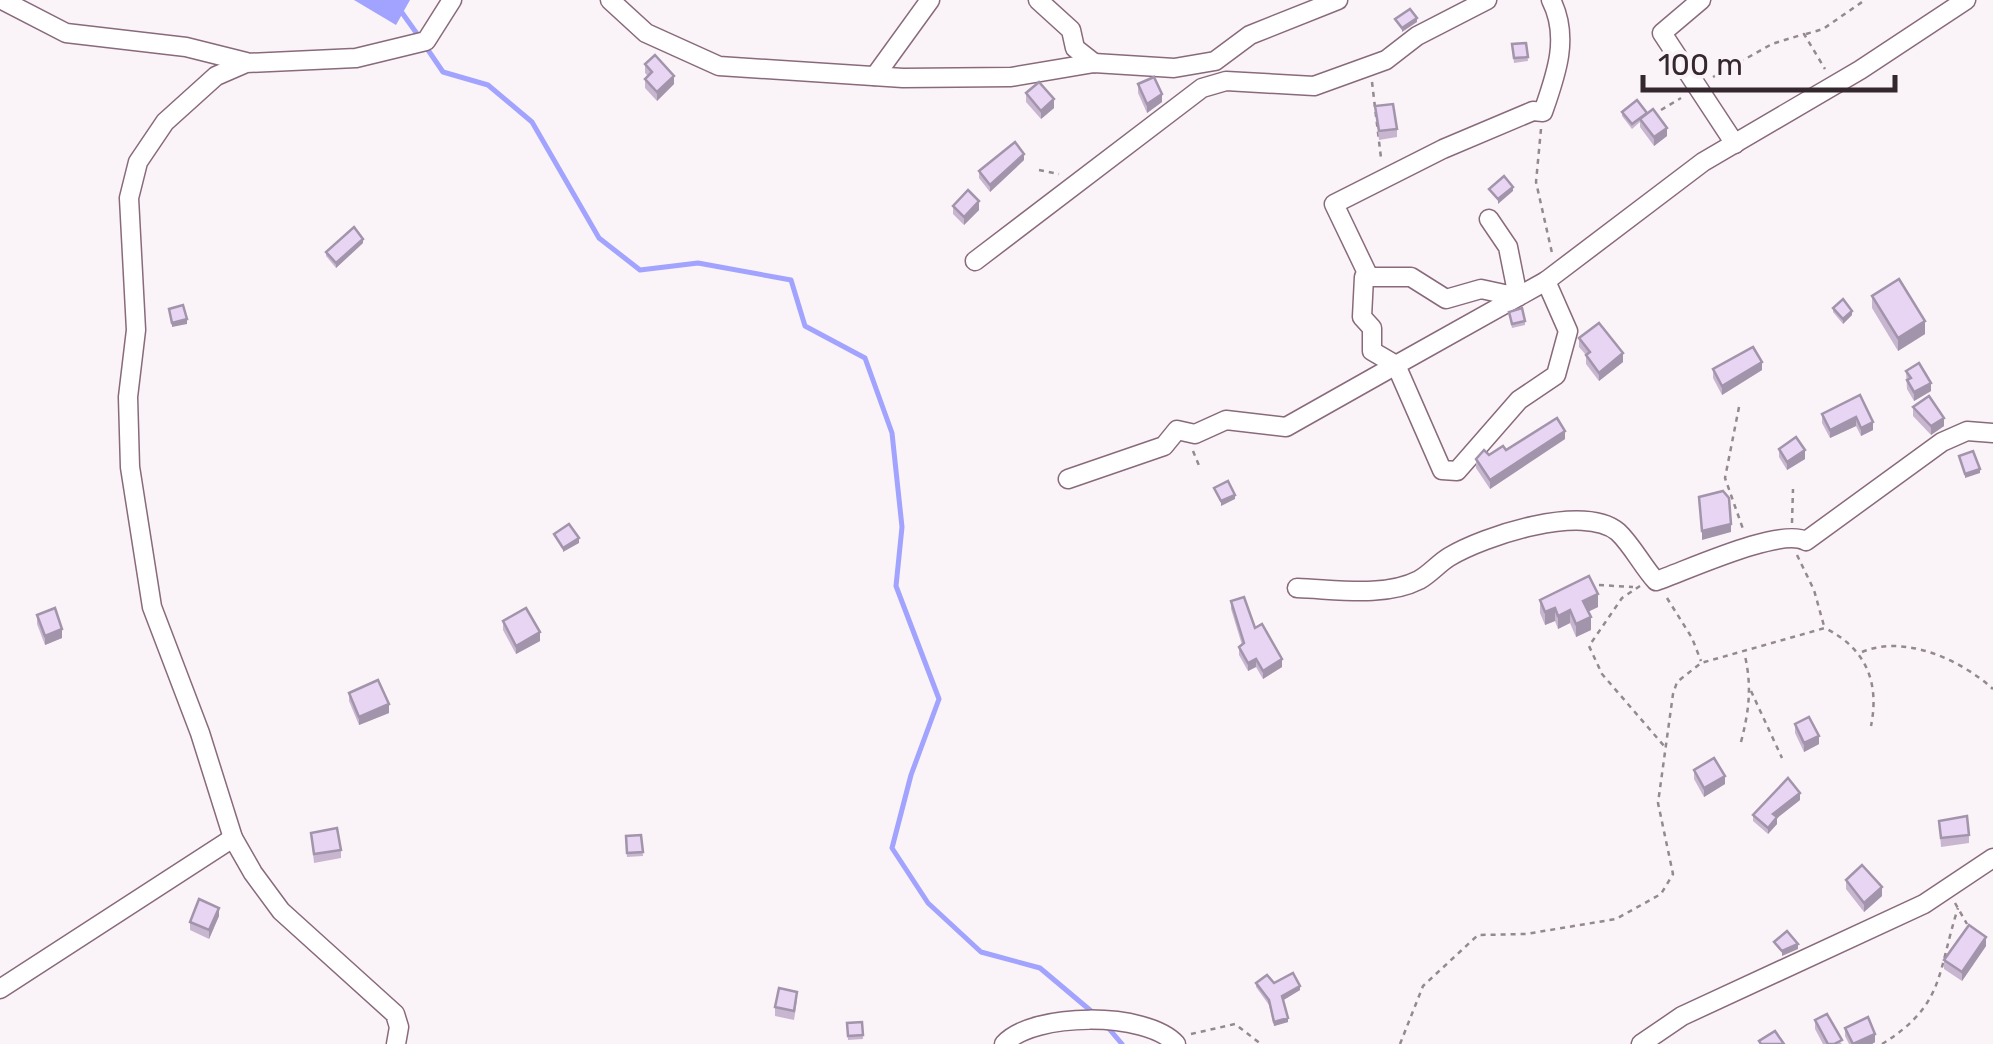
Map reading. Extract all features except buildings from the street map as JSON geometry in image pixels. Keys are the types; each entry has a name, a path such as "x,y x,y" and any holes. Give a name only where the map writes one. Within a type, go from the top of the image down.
{"street":[{"path":"2,0 66,33 186,46 246,62 356,58 426,42 452,0"},
{"path":"610,0 646,34 719,66 875,76 1010,77 1094,63 1174,68 1214,61 1250,35 1338,0"},
{"path":"875,76 930,0"},
{"path":"1038,0 1070,30 1075,48 1094,63"},
{"path":"975,262 1202,88 1226,81 1314,86 1372,65 1486,0"},
{"path":"1369,277 1334,204 1497,126 1533,111 1543,112 1555,78 1562,35 1550,0"},
{"path":"1701,0 1662,32 1735,144"},
{"path":"1068,479 1164,446 1177,430 1195,434 1226,420 1286,427 1552,276 1688,173 1966,0"},
{"path":"246,62 216,76 165,122 138,162 129,198 136,330 128,397 137,527 152,607 200,733 233,838 280,910 395,1014 399,1027 396,1044"},
{"path":"1489,219 1508,247 1518,297"},
{"path":"1518,297 1481,289 1446,299 1411,277 1364,277 1362,317 1372,328 1372,351 1396,365 1442,470 1457,471 1519,400 1556,375 1568,331 1552,276"},
{"path":"1296,588 1366,591 1417,581 1452,555 1479,544 1554,521 1582,518 1618,532 1656,581 1732,556 1747,546 1795,537 1806,540 1950,437 1967,431 1993,432"},
{"path":"0,989 233,838"},
{"path":"1641,1044 1682,1016 1885,923 1946,890 1993,858"},
{"path":"1004,1044 1014,1033 1086,1020 1158,1029 1174,1042"}],"path":[{"path":"1661,110 1772,44 1824,28 1865,0"},
{"path":"1804,34 1834,85"},
{"path":"1372,65 1372,108 1386,178"},
{"path":"1543,112 1536,182 1552,276"},
{"path":"1739,407 1726,478 1747,546"},
{"path":"1793,489 1798,559 1814,590 1824,628"},
{"path":"1667,749 1625,704 1589,646 1622,598 1656,581 1692,638 1701,663"},
{"path":"1599,586 1636,588"},
{"path":"1400,1044 1422,986 1478,935 1598,924 1662,894 1673,874 1659,821 1677,682 1701,663 1745,654 1824,628 1847,639 1860,653 1872,684 1871,726"},
{"path":"1860,653 1878,646 1924,650 1974,671 1993,689"},
{"path":"1745,654 1750,690 1782,758"},
{"path":"1740,742 1750,690"},
{"path":"1946,890 1967,924"},
{"path":"1882,1044 1919,1020 1936,991 1958,908"},
{"path":"1174,1042 1235,1024 1261,1044"}],"water":[{"path":"354,0 410,0 396,25"}],"waterway":[{"path":"393,0 420,38"},
{"path":"426,47 443,72 488,85 532,122 599,238 640,270 698,263 791,280 805,326 865,358 892,433 902,527 896,586 939,699 911,775 892,848 928,903 981,952 1040,968 1097,1016"},
{"path":"1105,1024 1122,1044"}]}
